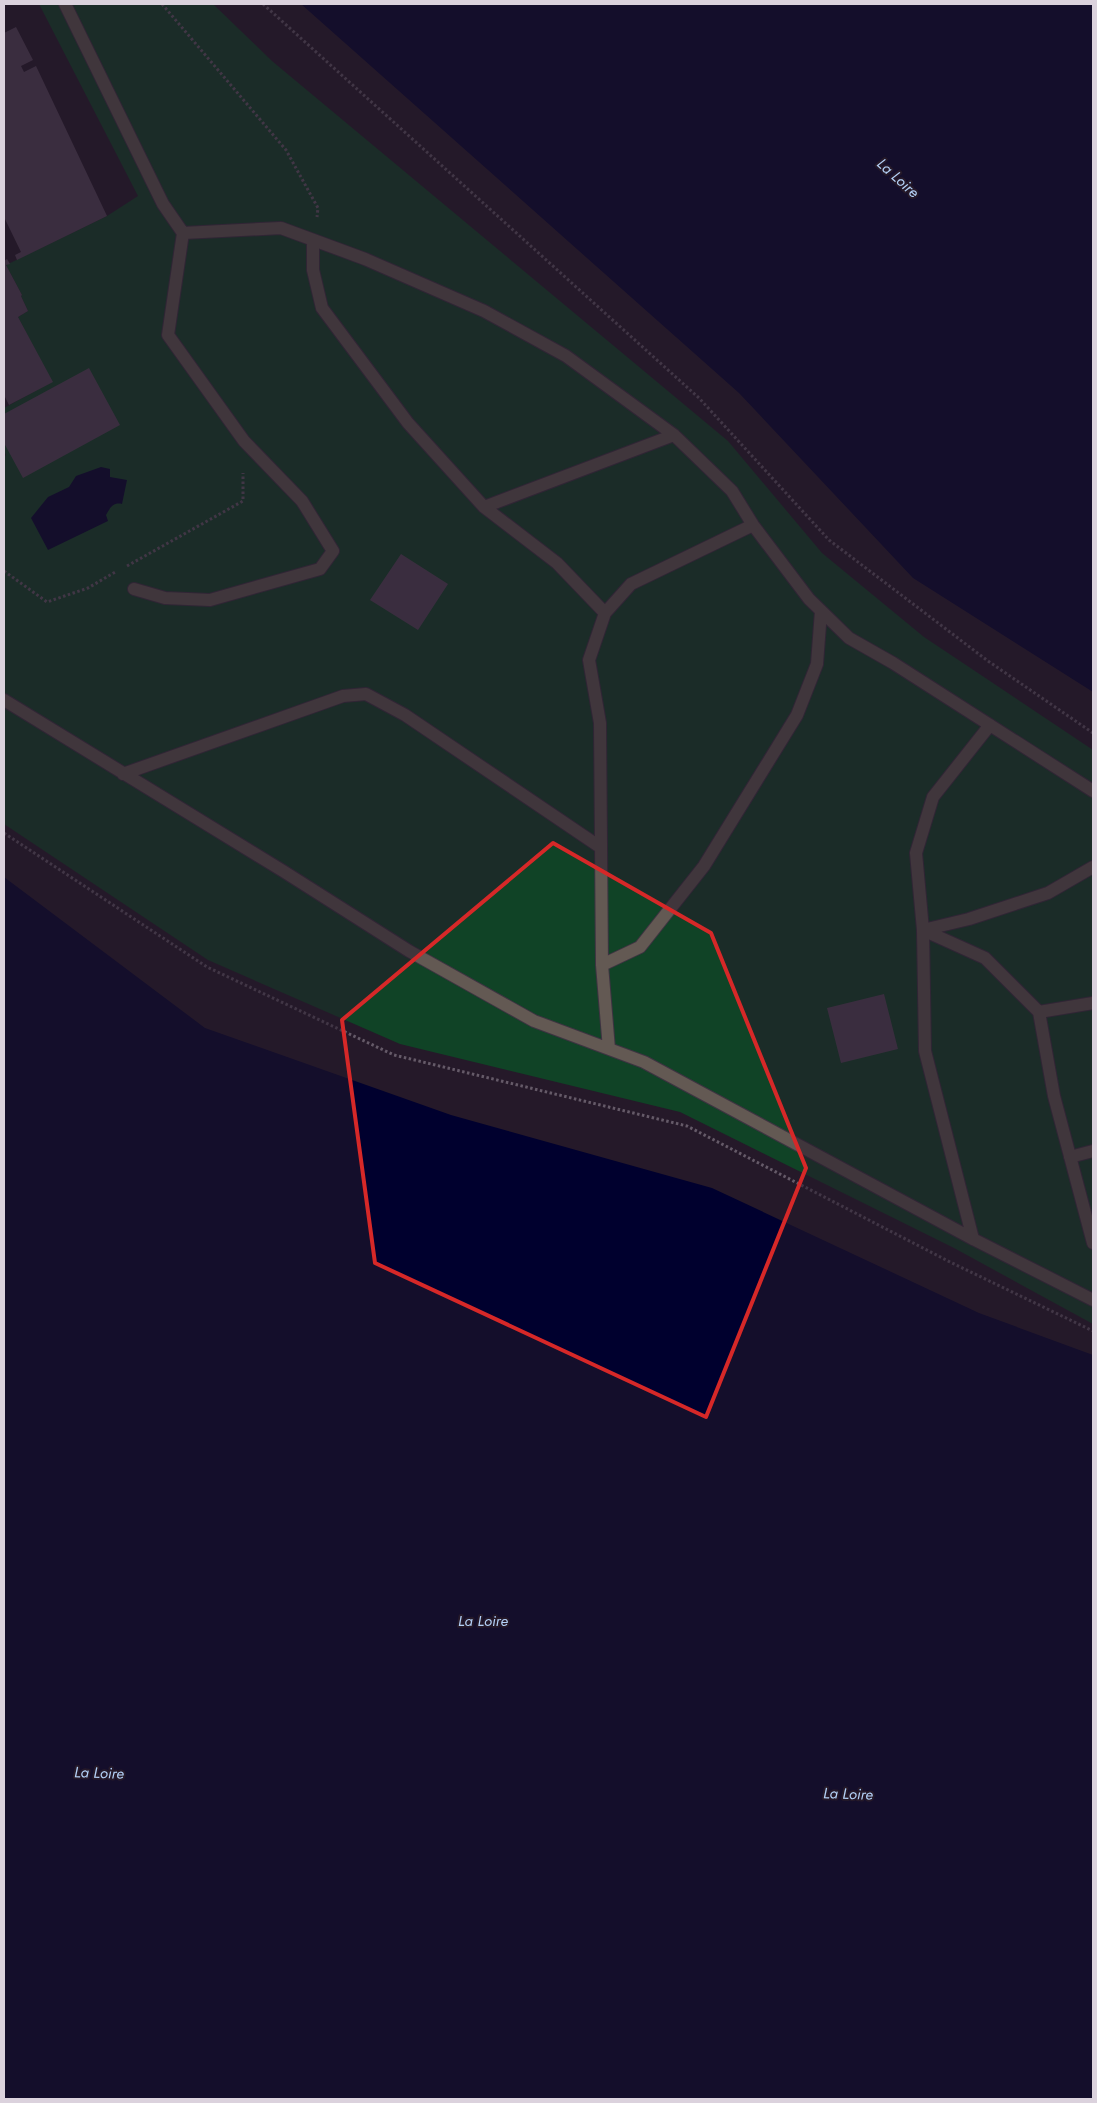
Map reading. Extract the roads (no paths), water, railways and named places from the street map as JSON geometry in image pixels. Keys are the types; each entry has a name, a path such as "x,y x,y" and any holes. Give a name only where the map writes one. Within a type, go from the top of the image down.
{"lane":[{"path":"64,4 162,204 183,234 168,335 244,441 302,501 333,551 320,569 210,600 165,598 134,590"},
{"path":"183,234 281,228 365,259 484,311 566,356 674,436 732,491 753,525 809,599 849,638 894,663 1093,791"},
{"path":"313,240 313,270 322,308 408,423 484,507 557,563 605,613"},
{"path":"484,507 674,436"},
{"path":"609,1049 602,965 600,723 589,660 605,613 631,584 753,525"},
{"path":"602,965 640,947 709,857 797,715 817,664 821,611"},
{"path":"123,774 343,696 366,694 406,715 446,741 600,847"},
{"path":"4,700 283,871 409,952 534,1021 644,1062 973,1239 1093,1300"},
{"path":"973,1239 925,1051 923,930 916,853 933,797 990,725"},
{"path":"923,930 969,919 1048,892 1093,867"},
{"path":"923,930 986,958 1040,1012 1054,1096 1093,1243"},
{"path":"1040,1012 1093,1003"},
{"path":"1070,1157 1093,1151"}],"water":[{"name":"La Loire","path":"301,4 1093,4 1093,692 913,578 739,393"},
{"path":"101,467 110,469 110,477 127,480 122,504 116,504 110,508 106,515 108,521 48,550 31,518 48,497 69,487 76,476"},
{"name":"La Loire","path":"4,877 205,1028 451,1115 712,1188 979,1313 1093,1355 1093,2099 4,2099"}]}
